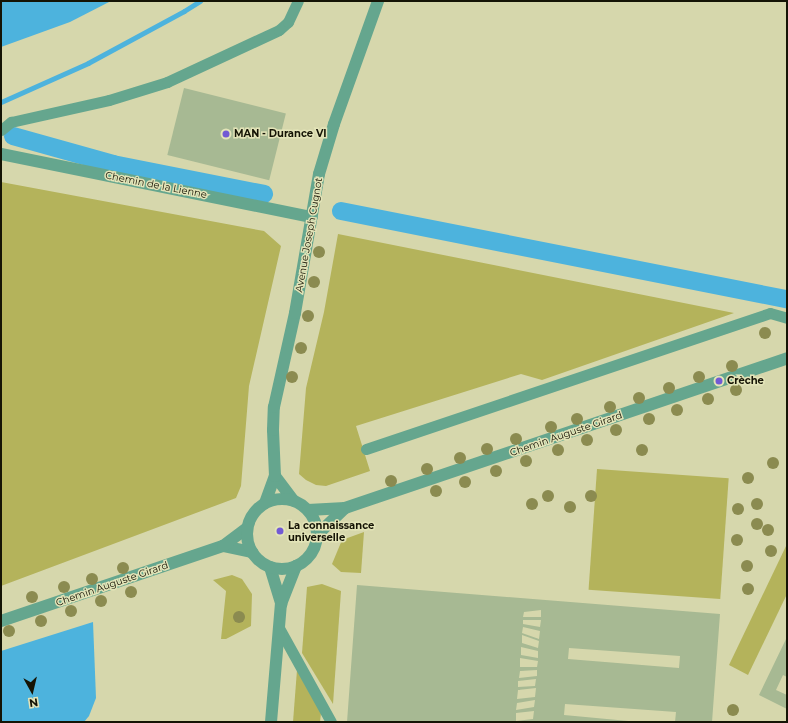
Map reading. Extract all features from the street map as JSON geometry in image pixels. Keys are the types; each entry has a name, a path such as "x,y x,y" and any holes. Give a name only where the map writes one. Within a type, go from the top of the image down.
{"street":[{"name":"Avenue Joseph Cugnot","path":"265,503 275,476 273,430 274,408 295,313 319,174 334,124 378,1"},
{"name":"Chemin de la Lienne","path":"1,154 312,217"},
{"name":"Chemin Auguste Girard","path":"308,510 345,508 787,358"},
{"path":"275,476 294,500 308,510 317,526 317,535 312,552 305,560 296,566 279,569 270,567 260,561 252,552 248,544 247,528 250,518 256,509 265,503 284,498 294,500"},
{"name":"Chemin Auguste Girard","path":"317,535 345,508"},
{"name":"Chemin Auguste Girard","path":"1,621 223,546 247,528"},
{"path":"223,546 252,552"},
{"path":"272,722 281,604 296,566"},
{"path":"270,567 281,604"}],"lane":[{"path":"1,130 8,124 16,121 44,116 109,100 167,82 279,30 288,22 298,1"},
{"path":"366,449 770,313 787,318"},
{"path":"279,628 331,722"}],"shaded area":[{"path":"1,182 264,231 281,246 249,386 241,486 236,498 1,586"},
{"path":"338,234 734,313 542,380 521,374 356,426 370,471 326,486 316,485 306,480 299,474 306,388 324,312"},
{"path":"597,469 729,478 720,599 589,590"},
{"path":"364,532 361,573 341,572 332,564 342,540"},
{"path":"787,544 787,594 748,675 729,665"},
{"path":"232,575 242,579 252,594 251,626 226,639 221,639 226,591 213,580"},
{"path":"322,584 341,591 333,704 302,653 307,587"},
{"path":"297,670 321,713 320,722 293,722"}],"water":[{"path":"1,1 111,1 70,22 1,47"},
{"path":"93,622 96,698 89,716 84,722 1,722 1,651"}],"building":[{"name":"MAN - Durance VI","path":"184,88 286,113 269,180 167,155"},
{"path":"357,585 720,614 712,722 675,722 676,712 565,704 564,715 639,722 347,722","holes":["541,610 541,617 523,617 524,612","523,620 541,620 540,627 523,624","523,627 540,631 539,639 522,633","522,635 539,641 538,648 522,643","521,647 538,651 538,658 521,655","569,648 680,656 679,668 568,659","520,658 538,661 537,667 520,667","537,670 537,676 519,678 520,671","536,679 535,686 518,687 518,681","536,688 535,697 517,699 518,690","535,700 534,707 516,710 517,703","534,711 533,719 516,721 516,713"]},
{"path":"787,637 787,677 783,675 776,690 787,695 787,709 759,695"}],"waterway":[{"path":"1,102 88,63 200,1"},
{"path":"13,136 113,164 264,194"},
{"path":"341,211 787,299"}],"place":[{"name":"MAN - Durance VI","path":"226,134"},
{"name":"Crèche","path":"719,381"},
{"name":"La connaissance universelle","path":"280,531"}]}
